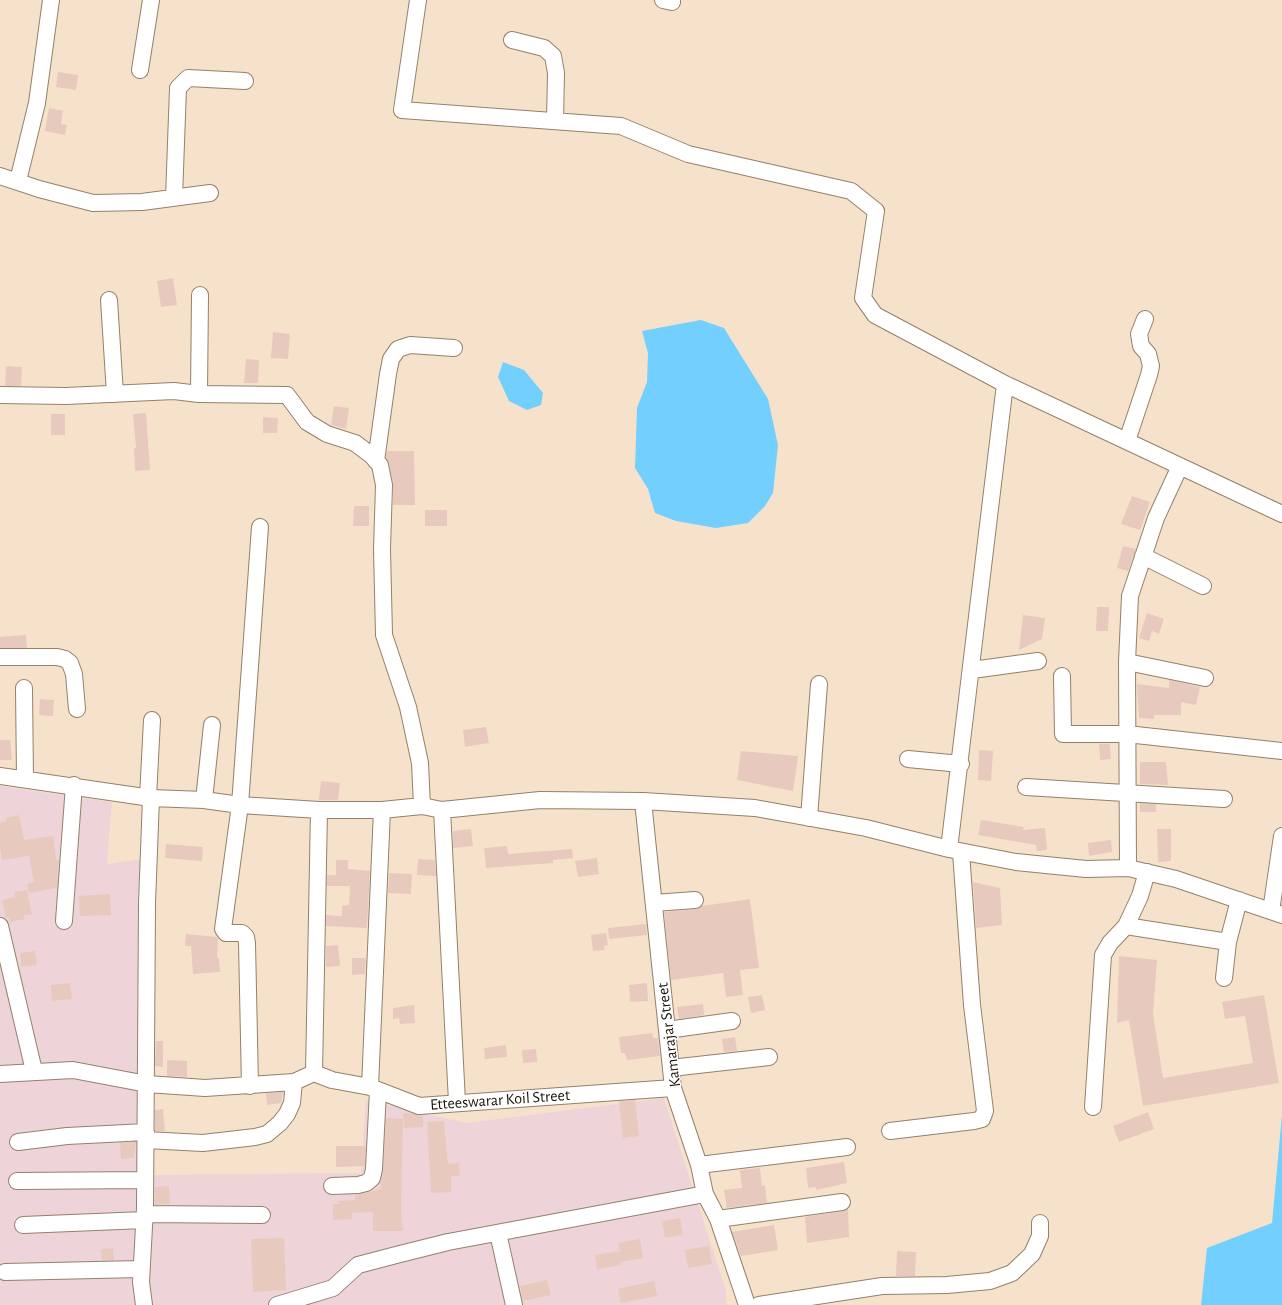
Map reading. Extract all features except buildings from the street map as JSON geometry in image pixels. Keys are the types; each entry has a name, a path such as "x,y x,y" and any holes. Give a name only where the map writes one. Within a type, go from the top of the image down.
{"street":[{"path":"18,182 37,103 51,0"},
{"path":"140,70 151,0"},
{"path":"418,0 402,110 621,126 688,154 851,191 876,210 863,298 875,315 1005,384 1282,514"},
{"path":"512,40 544,48 553,56 556,72 555,121"},
{"path":"174,198 177,93 181,83 188,78 245,81"},
{"path":"0,176 39,189 93,203 142,202 210,193"},
{"path":"199,394 200,295"},
{"path":"109,300 115,394"},
{"path":"1127,441 1151,366 1148,354 1141,346 1139,334 1145,319"},
{"path":"376,461 391,359 398,349 410,345 454,348"},
{"path":"890,1131 974,1122 982,1119 985,1111 955,850 960,764 1005,384"},
{"path":"0,395 66,396 174,391 199,394 287,394 307,422 327,434 355,443 376,461 380,465 384,485 382,549 384,634 408,707 420,764 422,806"},
{"path":"1128,868 1127,662 1130,596 1162,503 1180,466"},
{"path":"250,1086 246,937 242,934 226,933 223,929 240,805 260,526"},
{"path":"1143,556 1203,586"},
{"path":"0,657 57,657 70,663 74,674 78,709"},
{"path":"972,670 1038,661"},
{"path":"1127,662 1205,678"},
{"path":"1062,676 1063,734 1127,734 1282,751"},
{"path":"809,818 819,684"},
{"path":"24,688 25,779"},
{"path":"144,1305 141,1282 145,1217 147,903 152,720"},
{"path":"204,800 212,725"},
{"path":"908,759 960,764"},
{"path":"0,776 74,785 149,798 204,800 240,805 319,810 382,810 422,806 442,810 540,800 643,801 755,808 866,828 955,850 1043,866 1086,870 1128,868 1176,879 1276,913 1282,836"},
{"path":"64,921 74,785"},
{"path":"1026,787 1224,799"},
{"name":"Kamarajar Street","path":"643,801 673,1088 699,1165 705,1194 718,1219 747,1305"},
{"path":"0,1074 73,1070 147,1084 205,1088 294,1082 314,1073 319,810"},
{"path":"332,1186 358,1185 366,1183 372,1178 374,1169 374,1089 382,810"},
{"path":"442,810 457,1102"},
{"path":"1093,1107 1104,955 1110,943 1126,926 1140,896 1147,872"},
{"path":"654,903 695,900"},
{"path":"1224,978 1228,942 1239,900"},
{"path":"0,926 34,1071"},
{"path":"1126,926 1228,942"},
{"path":"667,1030 732,1021"},
{"path":"671,1068 769,1057"},
{"name":"Etteeswarar Koil Street","path":"314,1073 332,1080 374,1089 419,1106 457,1102 673,1088"},
{"path":"18,1142 66,1136 146,1136 203,1143 234,1140 267,1134 280,1123 287,1114 292,1103 294,1082"},
{"path":"699,1165 847,1147"},
{"path":"17,1181 145,1180"},
{"path":"277,1305 333,1288 358,1265 448,1242 705,1194"},
{"path":"718,1219 842,1202"},
{"path":"23,1225 145,1217 262,1215"},
{"path":"759,1305 882,1286 947,1285 990,1281 1012,1273 1032,1254 1040,1236 1040,1223"},
{"path":"498,1233 514,1305"},
{"path":"5,1272 142,1270"}],"shaded area":[{"path":"0,786 112,802 107,864 141,859 137,1175 361,1173 366,1100 466,1123 664,1098 726,1291 727,1305 0,1305"}],"water":[{"path":"701,320 724,328 768,399 778,445 773,493 765,506 748,523 716,528 676,521 655,513 648,489 635,468 637,408 647,382 648,353 642,331"},
{"path":"503,362 524,370 543,393 541,405 527,410 509,401 498,377"},
{"path":"1282,1115 1282,1305 1201,1305 1207,1248 1272,1223"}]}
